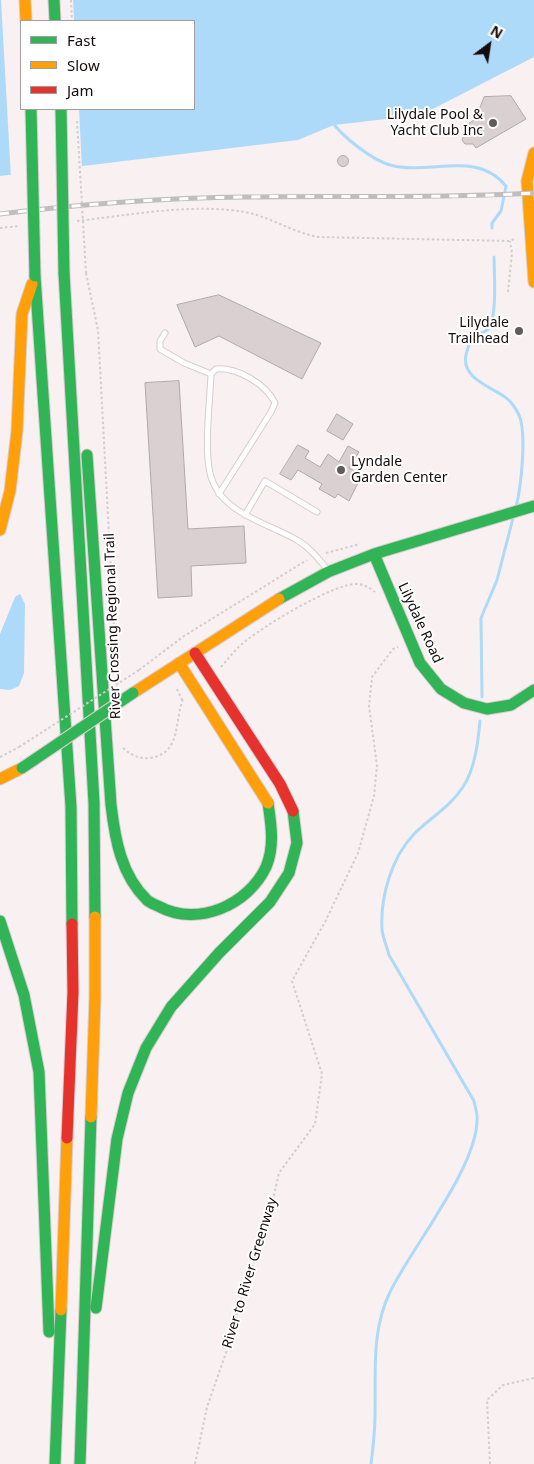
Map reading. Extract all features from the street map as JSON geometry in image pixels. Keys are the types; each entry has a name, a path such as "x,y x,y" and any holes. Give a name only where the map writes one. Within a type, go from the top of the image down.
{"main road":[{"path":"25,0 26,20"},
{"path":"54,0 55,20"},
{"path":"32,110 35,276 71,808 73,992 55,1464"},
{"path":"61,110 65,296 80,586 94,804 95,998 80,1464"},
{"path":"534,153 527,181 534,282"},
{"path":"0,530 10,491 17,431 22,314 35,276"},
{"path":"65,296 80,354 84,422"},
{"path":"86,442 101,678 112,802 118,846 129,876 139,893 153,904 171,913 187,915 223,910 252,889 264,874 271,856 274,840 273,818 267,799 179,663"},
{"path":"0,779 22,768 282,597 328,572 374,554 534,506"},
{"name":"Lilydale Road","path":"374,554 420,663 429,677 441,689 464,703 487,709 511,705 534,690"},
{"path":"81,1428 117,1139 128,1093 146,1048 171,1007 219,952 270,902 289,873 297,843 293,811 280,784 195,653"},
{"path":"0,921 24,988 39,1072 55,1452"}],"lane":[{"path":"165,332 160,342 160,349 184,363 211,374"},
{"path":"219,494 275,403 265,388 234,371 216,369 211,374 210,473 219,494 234,509 298,541 316,555 328,572"},
{"path":"245,514 265,481 317,512"}],"path":[{"path":"71,0 72,20"},
{"name":"River Crossing Regional Trail","path":"77,118 86,273 98,330 114,628"},
{"path":"75,221 193,210 227,210 248,213 300,234 318,237 510,242 512,253 508,292"},
{"path":"0,228 28,226"},
{"path":"210,677 244,642 304,604 340,587 357,584 368,587 377,594"},
{"name":"River to River Greenway","path":"195,1464 207,1407 228,1348 243,1291 266,1231 279,1173 315,1124 322,1074 292,980 325,922 358,852 374,796 377,766 369,706 372,677 393,649 400,646"},
{"path":"0,756 19,747 139,670 160,654"},
{"name":"River Crossing Regional Trail","path":"115,677 115,687"},
{"path":"120,742 131,755 144,759 158,757 171,747 178,732 182,700 195,688"},
{"path":"490,1464 487,1400 503,1385 534,1378"}],"water":[{"path":"0,0 534,0 534,57 421,115 334,125 298,140 0,176"},
{"path":"20,594 25,604 24,673 19,686 10,690 0,689 0,634 15,597"}],"pier":[{"path":"1,0 73,0 74,20 20,20 20,110 79,110 82,169 11,178"}],"building":[{"name":"Lilydale Pool & Yacht Club Inc","path":"511,96 526,119 476,148 473,144 465,144 462,140 465,133 463,127 474,120 476,111 479,110 484,97"},
{"path":"341,156 345,156 348,161 347,165 341,166 338,163 338,159"},
{"path":"219,295 321,343 302,379 219,336 195,347 177,305"},
{"path":"179,381 188,529 244,526 246,563 191,566 192,596 158,598 145,383"},
{"path":"337,414 353,424 343,440 327,431"},
{"path":"298,445 309,451 305,458 320,467 328,454 339,462 348,446 359,452 349,468 362,475 349,501 338,494 335,498 319,489 322,484 298,470 291,480 280,474"}],"waterway":[{"path":"332,122 358,147 390,165 405,168 466,166 481,169 494,175 506,186 501,211 492,223 492,228"},
{"path":"494,257 495,295 493,317 487,330 472,337 466,353 466,363 472,376 507,398 519,415 523,434 523,447 520,487 516,507"},
{"path":"482,697 481,618 497,580 513,518"},
{"path":"371,1464 375,1427 377,1337 384,1307 400,1274 442,1207 467,1160 474,1139 477,1118 474,1101 389,955 382,930 383,905 393,866 406,844 420,828 452,801 467,780 475,755 480,721"}],"railway":[{"path":"0,214 92,204 153,200 282,196 462,196 534,193"}],"traffic: fast":[{"path":"54,0 55,20"},
{"path":"31,110 35,276"},
{"path":"61,110 64,273"},
{"path":"64,273 94,803 95,917"},
{"path":"35,276 71,807 72,924"},
{"path":"87,455 111,805 117,843 125,868 138,890 148,901 160,907 175,913 190,915 220,909 235,902 247,892 266,867 271,851 272,835 268,803"},
{"path":"279,599 328,572 374,554 534,506"},
{"path":"374,554 420,663 441,689 464,703 487,709 511,705 534,690"},
{"path":"22,768 133,693"},
{"path":"96,1308 117,1139 128,1093 146,1048 171,1007 219,953 270,902 289,873 297,843 293,811"},
{"path":"0,921 24,995 39,1072 49,1332"},
{"path":"80,1464 91,1117"},
{"path":"55,1464 61,1310"}],"traffic: slow":[{"path":"25,0 26,20"},
{"path":"534,153 527,181 534,282"},
{"path":"0,530 10,491 17,431 22,314 32,284"},
{"path":"133,693 279,599"},
{"path":"179,663 268,803"},
{"path":"0,779 22,768"},
{"path":"91,1117 95,998 95,917"},
{"path":"61,1310 67,1138"}],"traffic: jam":[{"path":"195,653 280,784 293,811"},
{"path":"67,1138 73,992 72,924"}],"place":[{"name":"Lilydale Pool & Yacht Club Inc","path":"493,123"},
{"name":"Lilydale Trailhead","path":"519,331"},
{"name":"Lyndale Garden Center","path":"341,470"}]}
